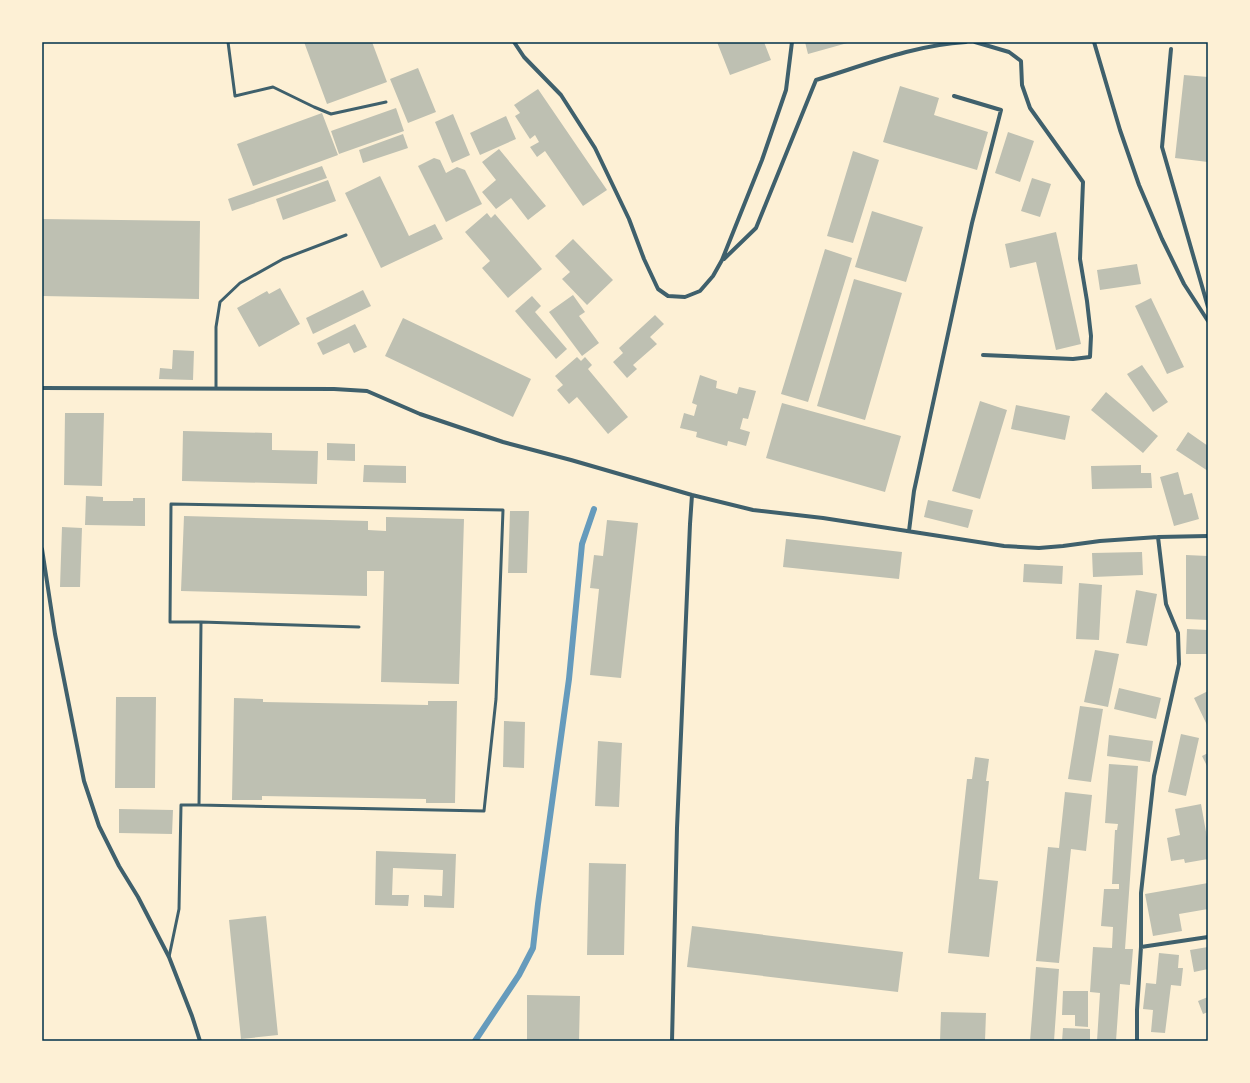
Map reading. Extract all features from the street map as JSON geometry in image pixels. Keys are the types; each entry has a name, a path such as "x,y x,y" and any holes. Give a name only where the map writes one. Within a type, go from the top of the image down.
{"street":[{"path":"514,42 524,58 561,95 595,148 629,219 644,259 658,289 668,296 685,297 700,291 713,276 722,260 759,166 786,90 792,42"},
{"path":"722,260 756,228 816,80 892,56 946,43 966,42"},
{"path":"975,42 1009,52 1021,61 1022,85 1030,108 1083,182 1080,259 1091,336 1090,357 1073,359 983,354"},
{"path":"1094,42 1120,130 1139,185 1162,239 1184,284 1208,321"},
{"path":"1171,48 1162,147 1208,307"},
{"path":"909,531 914,491 970,230 1001,110 954,96"},
{"path":"42,388 334,389 368,391 420,414 503,442 571,460 692,496 753,510 823,518 1004,546 1039,548 1100,540 1208,536"},
{"path":"672,1041 677,820 692,496"},
{"path":"1137,1041 1137,1010 1141,947 1141,893 1154,776 1179,664 1178,633 1166,604 1158,537"},
{"path":"42,549 55,634 84,780 99,826 169,957 200,1041"},
{"path":"1141,947 1208,937"}],"lane":[{"path":"228,42 235,96 273,87 331,114 386,102"},
{"path":"216,388 216,327 220,302 240,283 283,260 346,235"},
{"path":"169,957 179,909 181,805 484,810 496,699 503,510 171,504 170,622 359,627"},
{"path":"199,805 202,622"}],"building":[{"path":"304,42 372,42 387,82 327,104"},
{"path":"717,42 764,42 771,60 730,75"},
{"path":"805,42 851,42 808,54"},
{"path":"418,68 436,112 408,123 390,79"},
{"path":"1184,75 1208,77 1208,162 1175,158"},
{"path":"900,86 939,98 934,115 988,132 977,170 883,142"},
{"path":"538,89 607,190 583,206 545,151 537,157 530,147 539,142 535,135 530,139 515,116 520,113 514,105"},
{"path":"396,108 404,131 339,154 331,131"},
{"path":"322,113 338,155 253,186 237,144"},
{"path":"453,114 470,155 452,163 435,122"},
{"path":"506,116 516,139 480,155 470,133"},
{"path":"1008,132 1034,141 1020,182 995,173"},
{"path":"403,134 408,148 363,163 359,150"},
{"path":"499,149 546,206 528,220 511,198 496,209 482,192 496,180 482,162"},
{"path":"853,151 879,160 853,243 827,236"},
{"path":"434,158 440,160 446,173 457,167 465,170 482,204 446,222 418,166"},
{"path":"322,166 327,178 232,211 228,199"},
{"path":"380,176 409,236 435,224 443,239 381,268 345,193"},
{"path":"1032,178 1051,184 1040,217 1021,211"},
{"path":"328,180 336,201 283,220 276,199"},
{"path":"872,211 923,227 906,282 855,267"},
{"path":"487,213 491,218 495,214 542,269 508,298 482,268 490,261 465,232"},
{"path":"42,219 200,221 199,299 42,296"},
{"path":"1056,232 1081,344 1056,350 1036,262 1010,268 1005,244"},
{"path":"573,239 613,280 587,305 562,279 570,272 555,256"},
{"path":"825,249 852,258 808,402 781,394"},
{"path":"1137,264 1141,284 1100,290 1097,270"},
{"path":"854,279 902,293 865,420 817,406"},
{"path":"280,288 300,324 259,347 237,308 267,291 269,294"},
{"path":"363,290 371,306 313,334 306,318"},
{"path":"573,295 585,312 579,316 599,343 582,356 549,312"},
{"path":"532,296 541,306 535,312 567,349 556,359 515,311"},
{"path":"1151,298 1184,367 1167,374 1135,306"},
{"path":"655,315 664,324 650,337 657,344 633,365 637,369 627,378 613,362 623,353 619,348"},
{"path":"403,318 531,379 513,417 385,356"},
{"path":"355,324 367,347 354,353 349,343 323,355 317,343"},
{"path":"173,350 194,351 193,380 159,379 160,368 172,369"},
{"path":"577,357 581,361 585,357 592,365 588,369 628,417 608,434 577,397 569,404 557,390 563,385 555,376"},
{"path":"1142,365 1168,402 1153,412 1127,374"},
{"path":"700,375 717,381 716,388 737,394 739,387 756,391 748,419 743,418 740,429 750,432 746,446 728,441 727,446 696,437 697,432 680,428 684,413 694,416 697,405 692,403"},
{"path":"1106,392 1158,436 1143,453 1091,410"},
{"path":"980,401 1007,410 980,499 952,491"},
{"path":"782,403 901,436 885,492 766,458"},
{"path":"1016,405 1070,416 1065,440 1011,429"},
{"path":"65,413 104,413 102,486 64,485"},
{"path":"183,431 272,433 272,450 318,451 317,484 182,481"},
{"path":"1188,432 1208,446 1208,471 1176,450"},
{"path":"327,443 355,444 355,461 327,460"},
{"path":"364,465 406,466 406,483 363,482"},
{"path":"1141,465 1141,473 1151,473 1152,488 1092,489 1091,466"},
{"path":"1178,472 1184,495 1192,493 1199,519 1174,526 1160,477"},
{"path":"86,496 103,497 103,501 133,501 133,498 145,498 145,526 85,525"},
{"path":"928,500 973,510 968,528 924,517"},
{"path":"510,511 529,511 527,573 508,573"},
{"path":"184,516 368,521 368,530 386,531 386,517 464,519 459,684 381,682 384,571 367,571 367,596 181,591"},
{"path":"607,520 638,523 621,678 590,675 599,589 590,588 594,555 603,556"},
{"path":"62,527 82,528 80,587 60,587"},
{"path":"786,539 902,552 899,579 783,567"},
{"path":"1142,552 1143,575 1093,577 1092,553"},
{"path":"1186,555 1208,556 1208,620 1186,619"},
{"path":"1024,564 1063,566 1062,584 1023,582"},
{"path":"1079,583 1102,585 1099,640 1076,639"},
{"path":"1136,590 1157,594 1147,646 1126,643"},
{"path":"1187,629 1208,630 1208,654 1186,654"},
{"path":"1095,650 1119,654 1108,707 1084,702"},
{"path":"1119,688 1161,698 1156,719 1114,709"},
{"path":"1208,691 1208,727 1194,698"},
{"path":"116,697 156,697 155,788 115,788"},
{"path":"234,698 263,699 263,702 428,705 428,701 457,701 455,803 426,803 426,799 262,796 262,800 232,800"},
{"path":"1080,706 1103,709 1091,782 1068,779"},
{"path":"504,721 525,722 524,768 503,767"},
{"path":"1181,734 1199,738 1186,796 1168,792"},
{"path":"1109,735 1153,741 1150,762 1107,756"},
{"path":"598,741 622,743 619,807 595,806"},
{"path":"1208,753 1208,768 1202,756"},
{"path":"975,757 989,759 986,781 989,781 979,879 998,881 989,957 948,953 967,779 972,779"},
{"path":"1109,764 1138,766 1125,949 1133,949 1130,985 1120,984 1116,1041 1097,1041 1100,993 1090,992 1093,947 1112,948 1113,927 1101,926 1104,889 1119,889 1119,884 1112,884 1115,830 1117,830 1118,824 1105,823"},
{"path":"1065,792 1092,795 1086,851 1071,849 1059,963 1036,961 1048,847 1059,848"},
{"path":"1201,804 1208,843 1208,859 1185,863 1184,859 1171,861 1167,838 1180,835 1175,809"},
{"path":"119,809 173,810 172,834 119,833"},
{"path":"376,851 456,854 454,908 424,907 424,895 442,896 443,870 393,868 392,895 409,895 408,906 375,905"},
{"path":"589,863 626,864 624,955 587,955"},
{"path":"1208,883 1208,909 1179,914 1182,931 1153,936 1145,894"},
{"path":"266,916 278,1035 241,1039 229,920"},
{"path":"692,926 903,952 898,992 687,967"},
{"path":"1208,947 1208,969 1194,972 1190,950"},
{"path":"1159,953 1179,955 1178,968 1183,968 1181,986 1171,985 1165,1033 1151,1032 1153,1010 1143,1009 1146,983 1156,984"},
{"path":"1036,967 1059,969 1054,1041 1030,1041"},
{"path":"1063,991 1088,991 1088,1027 1075,1026 1075,1015 1062,1015"},
{"path":"527,995 580,996 579,1041 527,1041"},
{"path":"1208,997 1208,1012 1203,1014 1198,1001"},
{"path":"941,1012 986,1013 985,1041 940,1041"},
{"path":"1063,1028 1090,1029 1090,1041 1062,1041"}],"waterway":[{"path":"475,1041 519,975 533,948 569,679 582,544 594,509"}]}
